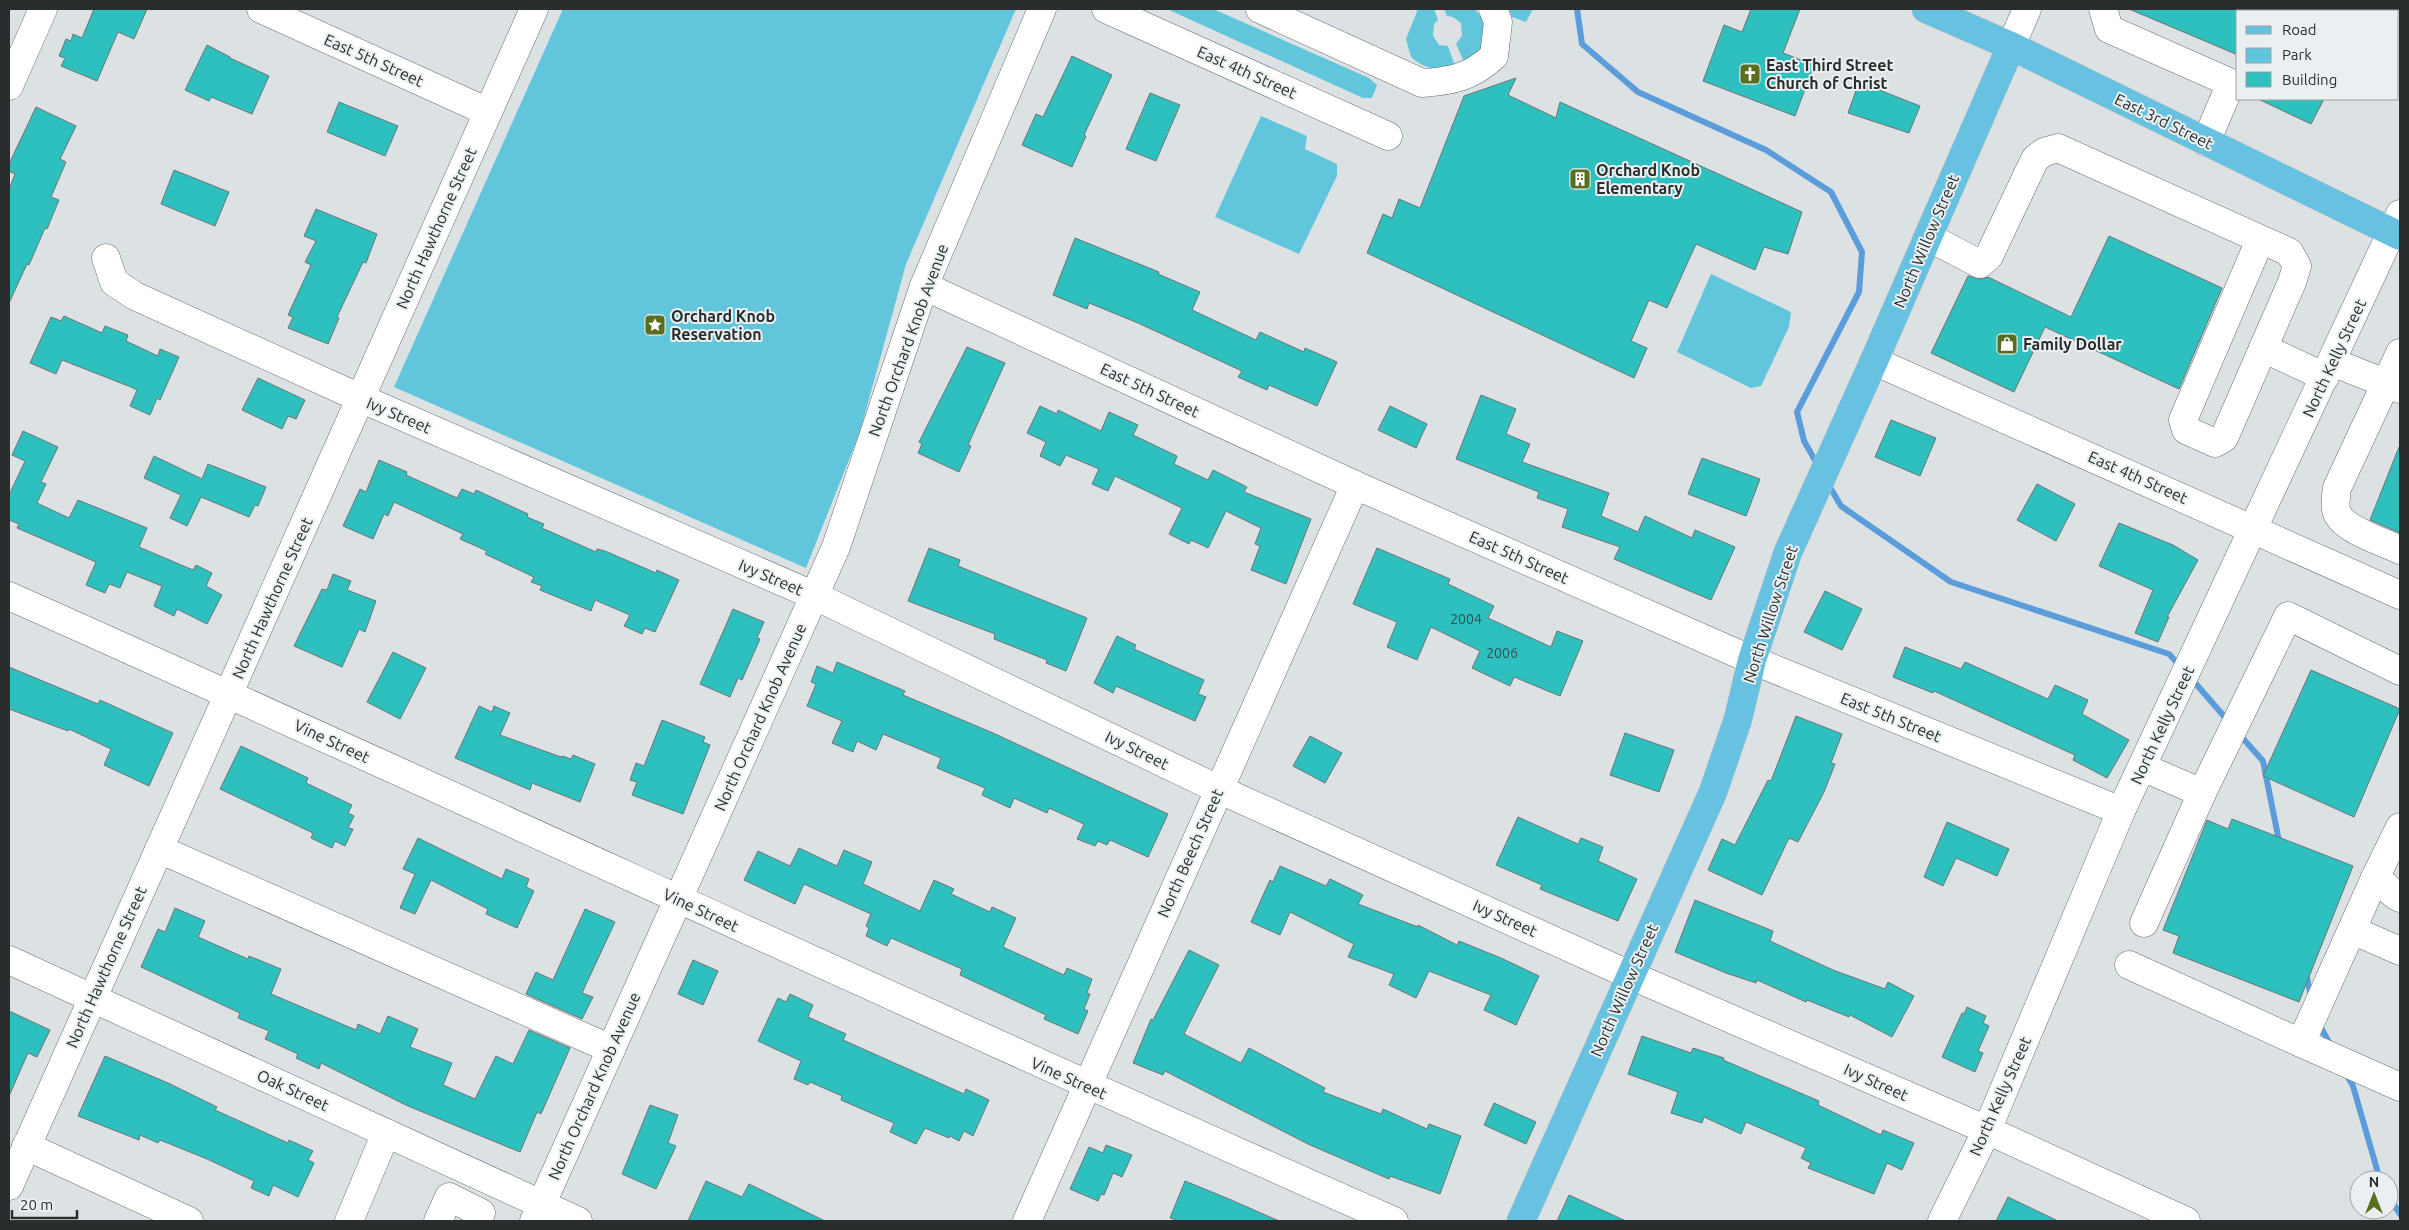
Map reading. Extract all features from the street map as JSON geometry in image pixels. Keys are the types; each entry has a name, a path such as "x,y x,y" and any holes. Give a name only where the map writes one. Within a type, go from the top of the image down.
{"main road":[{"name":"East 3rd Street","path":"1926,9 1954,14 2011,46 2206,142 2397,228"},
{"name":"North Willow Street","path":"1521,1221 1713,792 1738,719 1752,660 1788,552 1874,361 2011,46"}],"street":[{"path":"9,86 43,9"},
{"name":"East 5th Street","path":"261,9 488,112"},
{"name":"North Hawthorne Street","path":"9,1186 534,9"},
{"name":"North Orchard Knob Avenue","path":"537,1213 836,547 924,286 1042,9"},
{"name":"East 4th Street","path":"1106,9 1388,136"},
{"path":"1260,9 1422,83 1450,81 1479,70 1494,56 1498,22 1493,9"},
{"name":"North Willow Street","path":"2011,46 2028,9"},
{"path":"2103,9 2109,29 2231,83 2206,142"},
{"path":"1928,237 1980,264 1989,256 2035,159 2044,152 2058,148 2289,252 2297,266 2224,438 2215,443 2186,430 2183,420 2260,240"},
{"name":"North Kelly Street","path":"1942,1221 1987,1130 2121,811 2328,370 2397,228"},
{"name":"Ivy Street","path":"106,258 114,282 135,296 360,398 815,596 1218,789 1630,975 1987,1130 2186,1221"},
{"name":"East 5th Street","path":"924,286 1355,485 1752,660 2121,811"},
{"path":"2263,348 2328,370 2393,386"},
{"path":"2400,353 2393,386 2337,488 2335,499 2337,514 2346,525 2400,550"},
{"name":"East 4th Street","path":"1874,361 2254,528 2400,595"},
{"name":"North Beech Street","path":"1027,1221 1089,1087 1218,789 1355,485"},
{"name":"Vine Street","path":"9,596 229,694 1089,1087 1394,1221"},
{"path":"2144,923 2202,793 2288,616 2400,670"},
{"path":"2142,767 2202,793"},
{"path":"2301,1043 2352,930 2390,885 2400,827"},
{"path":"159,849 611,1049"},
{"path":"2352,930 2400,951"},
{"name":"Oak Street","path":"9,960 480,1176 537,1213 578,1221"},
{"path":"2129,965 2400,1087"},
{"path":"349,1221 386,1133"},
{"path":"26,1146 189,1221"},
{"path":"438,1221 449,1197 471,1213 480,1176"}],"green space":[{"name":"Orchard Knob Reservation","path":"563,9 1016,9 906,264 860,432 806,568 394,387"},
{"path":"1167,9 1213,9 1369,78 1377,85 1372,98 1363,98"},
{"path":"1418,9 1434,9 1438,20 1434,24 1433,36 1439,45 1448,46 1456,69 1432,68 1421,64 1411,57 1406,39"},
{"path":"1444,9 1475,9 1485,22 1484,44 1466,66 1456,44 1462,36 1461,23 1453,17 1447,16"},
{"path":"1509,9 1533,9 1526,22 1512,17"},
{"path":"1261,116 1307,136 1305,149 1337,164 1337,176 1299,254 1215,217"},
{"path":"1711,274 1791,312 1789,327 1761,386 1751,388 1677,352"}],"building":[{"path":"94,9 147,9 134,39 118,32 97,81 61,66 65,58 59,56 66,39 71,41 73,34 82,38"},
{"path":"1751,9 1800,9 1783,53 1814,65 1795,116 1703,81 1724,25 1742,32"},
{"path":"2129,9 2238,9 2236,10 2236,54"},
{"path":"207,45 269,76 252,114 211,97 209,101 185,90"},
{"path":"1072,56 1112,75 1084,135 1086,136 1072,167 1022,145 1036,114 1043,117"},
{"name":"Orchard Knob Elementary","path":"1516,78 1508,95 1556,118 1560,102 1802,212 1788,254 1764,247 1755,270 1696,244 1667,308 1649,300 1631,341 1647,348 1634,378 1367,253 1383,214 1392,218 1399,199 1420,208 1464,96"},
{"path":"1859,82 1920,106 1909,133 1848,113"},
{"path":"1150,93 1180,105 1156,161 1126,149"},
{"path":"2260,100 2323,100 2311,124"},
{"path":"339,102 398,126 385,156 327,132"},
{"path":"36,107 76,126 60,159 66,162 51,197 59,200 47,229 45,228 29,265 27,264 9,303 9,189 15,174 9,171 9,164"},
{"path":"174,170 229,192 215,226 161,204"},
{"path":"316,209 377,234 366,263 363,262 337,317 339,318 328,344 288,328 293,317 288,315 311,265 305,262 316,241 304,236"},
{"path":"2109,236 2222,288 2179,389 2045,327 2014,392 1931,353 1968,276 1981,279 1988,277 2071,317"},
{"path":"1075,238 1159,272 1158,274 1200,292 1192,310 1256,340 1260,332 1304,352 1305,348 1337,362 1317,406 1269,385 1267,390 1238,377 1242,371 1138,323 1089,303 1087,309 1053,295"},
{"path":"64,316 102,333 105,326 128,335 126,341 158,356 160,349 179,357 160,400 157,398 150,415 130,406 137,390 131,387 62,360 56,374 30,363 51,317 61,321"},
{"path":"967,347 1005,363 968,445 971,446 959,472 918,453 922,444 919,442"},
{"path":"258,378 305,400 296,419 288,416 282,429 242,410"},
{"path":"1481,395 1516,409 1506,434 1530,444 1522,462 1609,493 1601,516 1638,532 1645,516 1692,538 1695,530 1735,547 1711,600 1614,559 1620,547 1562,527 1568,509 1537,498 1539,492 1456,459"},
{"path":"1040,406 1057,414 1058,410 1101,431 1109,412 1138,425 1133,435 1177,456 1174,464 1208,480 1213,470 1247,487 1244,492 1311,519 1286,584 1251,570 1260,546 1255,544 1261,528 1226,511 1208,548 1191,540 1189,544 1169,534 1182,508 1115,476 1108,491 1092,484 1099,469 1066,455 1060,466 1040,456 1046,442 1027,433"},
{"path":"1390,406 1427,424 1416,448 1378,430"},
{"path":"1891,420 1936,438 1920,476 1875,457"},
{"path":"23,431 58,447 41,482 46,484 37,503 69,518 78,500 147,528 139,547 193,570 196,565 212,573 206,586 222,595 207,624 177,609 174,616 154,606 162,586 127,572 120,588 109,584 105,593 86,585 96,562 17,528 19,524 9,520 9,495 25,461 12,455"},
{"path":"2400,447 2400,533 2370,520"},
{"path":"154,456 202,479 208,464 266,487 258,506 255,505 249,517 201,497 187,526 170,518 181,495 144,478"},
{"path":"1702,458 1760,479 1746,516 1688,494"},
{"path":"379,460 407,472 406,475 457,498 462,489 474,494 476,490 528,514 527,517 544,524 542,528 596,552 597,549 605,551 656,573 657,570 679,580 655,632 645,628 642,634 624,626 630,615 595,600 591,611 540,590 542,586 531,582 534,577 485,554 487,551 460,539 463,534 394,502 388,516 384,514 373,539 343,526 360,489 366,492"},
{"path":"2037,484 2075,504 2056,541 2017,520"},
{"path":"2119,523 2173,545 2198,560 2167,617 2169,617 2158,642 2135,633 2153,590 2099,566"},
{"path":"929,548 960,560 958,566 1087,618 1066,671 1046,663 1047,660 994,639 995,634 908,601"},
{"path":"1377,548 1450,579 1448,584 1494,606 1488,618 1551,647 1557,631 1583,641 1560,696 1514,677 1510,686 1472,668 1480,651 1431,627 1417,660 1387,647 1397,622 1353,604"},
{"path":"333,574 351,581 347,590 376,601 365,632 359,629 342,667 294,646 322,589 327,590"},
{"path":"1825,591 1862,609 1842,650 1804,632"},
{"path":"733,609 764,622 757,638 760,639 742,680 738,678 730,697 700,684"},
{"path":"1117,636 1136,645 1134,649 1204,680 1198,694 1206,697 1195,721 1116,686 1113,693 1094,683"},
{"path":"1905,647 1961,669 1965,662 2048,699 2055,685 2088,700 2082,714 2129,740 2107,778 2073,760 2075,755 1934,691 1933,693 1893,677"},
{"path":"393,652 426,668 400,719 367,702"},
{"path":"837,662 905,691 903,695 993,733 1168,814 1148,857 1110,840 1107,845 1098,841 1095,846 1077,839 1084,824 1049,808 1047,813 1014,798 1010,808 982,795 985,788 937,768 941,758 883,734 876,750 857,741 853,752 832,743 842,721 807,706 816,684 811,682 817,666 833,673"},
{"path":"9,667 98,704 100,700 173,733 149,786 104,765 111,749 69,729 68,731 9,709"},
{"path":"2311,670 2400,709 2354,817 2263,776"},
{"path":"479,706 492,712 494,706 510,713 500,735 561,757 571,759 573,755 595,764 580,802 532,783 530,790 455,758"},
{"path":"1796,716 1842,734 1831,763 1835,764 1824,792 1798,842 1789,838 1762,895 1708,870 1722,839 1735,845 1768,780 1771,781"},
{"path":"662,720 705,737 703,742 710,745 683,814 632,795 637,782 630,780 636,763 644,766"},
{"path":"1625,733 1674,750 1659,792 1610,775"},
{"path":"1310,736 1342,753 1325,783 1293,766"},
{"path":"241,746 308,778 306,783 352,805 348,813 354,816 348,828 353,829 345,846 335,841 332,848 311,838 313,833 220,789"},
{"path":"1518,817 1578,844 1581,838 1603,847 1598,861 1637,879 1618,921 1540,889 1542,885 1496,865"},
{"path":"2232,819 2353,866 2299,1002 2173,953 2179,936 2163,930 2207,820 2228,829"},
{"path":"1947,822 2009,849 1997,876 1956,858 1943,886 1924,877"},
{"path":"418,838 502,879 506,869 529,879 526,887 534,891 517,928 486,914 488,909 431,880 415,914 400,908 415,874 403,869"},
{"path":"799,848 837,866 844,850 872,862 863,884 920,911 934,880 954,889 951,894 990,912 992,907 1016,918 1003,947 1064,975 1067,968 1092,979 1087,993 1090,994 1084,1009 1088,1011 1078,1034 1044,1019 1046,1015 960,975 962,969 891,938 887,946 866,936 869,928 866,926 871,914 804,884 795,904 744,880 758,851 790,866"},
{"path":"1280,866 1326,886 1330,879 1363,895 1358,904 1418,927 1418,925 1457,945 1459,941 1539,976 1516,1025 1484,1010 1491,995 1429,971 1416,998 1389,985 1394,974 1348,957 1354,944 1290,912 1280,935 1251,922 1270,880 1273,882"},
{"path":"1695,900 1773,931 1770,941 1833,970 1885,989 1888,982 1914,996 1892,1037 1850,1015 1849,1017 1807,1000 1806,1002 1757,980 1756,983 1726,973 1675,952"},
{"path":"175,908 205,921 198,937 248,959 249,956 281,969 271,994 356,1030 358,1024 380,1034 388,1016 418,1029 410,1047 452,1063 443,1085 475,1099 496,1056 513,1064 529,1030 570,1048 541,1114 537,1112 520,1152 408,1106 321,1063 319,1069 296,1058 298,1054 265,1039 269,1031 238,1018 240,1013 141,967 158,929 165,932"},
{"path":"585,909 615,922 582,993 593,997 582,1019 526,994 536,972 553,980"},
{"path":"1189,950 1219,965 1184,1034 1241,1063 1249,1048 1325,1088 1323,1092 1381,1114 1383,1109 1427,1129 1429,1124 1461,1136 1440,1194 1390,1176 1389,1179 1310,1145 1165,1071 1163,1075 1133,1063 1151,1019 1153,1020"},
{"path":"693,960 718,971 703,1005 678,994"},
{"path":"790,994 813,1005 808,1017 846,1034 843,1040 964,1094 966,1089 989,1100 973,1136 964,1131 959,1141 925,1128 916,1144 890,1132 894,1123 841,1100 842,1096 810,1082 808,1085 794,1079 801,1061 758,1041 778,998 786,1002"},
{"path":"1967,1007 1986,1016 1983,1023 1989,1026 1978,1051 1983,1053 1975,1072 1942,1057 1962,1013 1964,1014"},
{"path":"9,1011 50,1030 37,1057 28,1053 9,1096"},
{"path":"1642,1036 1691,1053 1693,1048 1724,1058 1723,1060 1819,1101 1818,1105 1881,1135 1883,1130 1914,1143 1902,1170 1887,1163 1874,1194 1808,1168 1811,1163 1801,1158 1806,1148 1746,1122 1741,1134 1704,1117 1702,1123 1671,1113 1678,1092 1628,1074"},
{"path":"105,1056 168,1083 217,1107 215,1110 288,1143 289,1140 313,1151 308,1160 314,1163 298,1197 273,1185 269,1196 251,1188 254,1181 207,1159 160,1140 158,1143 140,1135 139,1140 78,1116"},
{"path":"1494,1103 1536,1122 1526,1144 1484,1125"},
{"path":"650,1105 678,1115 668,1143 676,1146 656,1189 622,1174"},
{"path":"1106,1145 1132,1155 1122,1177 1113,1173 1104,1195 1101,1194 1098,1201 1070,1189 1089,1147 1103,1153"},
{"path":"706,1181 742,1197 749,1184 825,1221 688,1221"},
{"path":"1185,1181 1279,1221 1180,1221 1170,1218"},
{"path":"1569,1195 1626,1221 1557,1221"},
{"path":"2008,1197 2058,1221 1996,1221"}],"waterway":[{"path":"1577,9 1582,44 1638,92 1766,150 1831,192 1862,252 1859,292 1797,412 1804,441 1819,467"},
{"path":"1827,482 1841,506 1951,582 2169,654 2180,666"},
{"path":"2190,677 2229,722"},
{"path":"2239,734 2263,761 2280,846"},
{"path":"2306,973 2311,997"},
{"path":"2319,1024 2331,1046"},
{"path":"2345,1072 2353,1086 2377,1170"}],"place":[{"name":"East Third Street Church of Christ","path":"1750,74"},
{"name":"Orchard Knob Elementary","path":"1580,179"},
{"name":"Orchard Knob Reservation","path":"655,325"},
{"name":"Family Dollar","path":"2007,344"}]}
